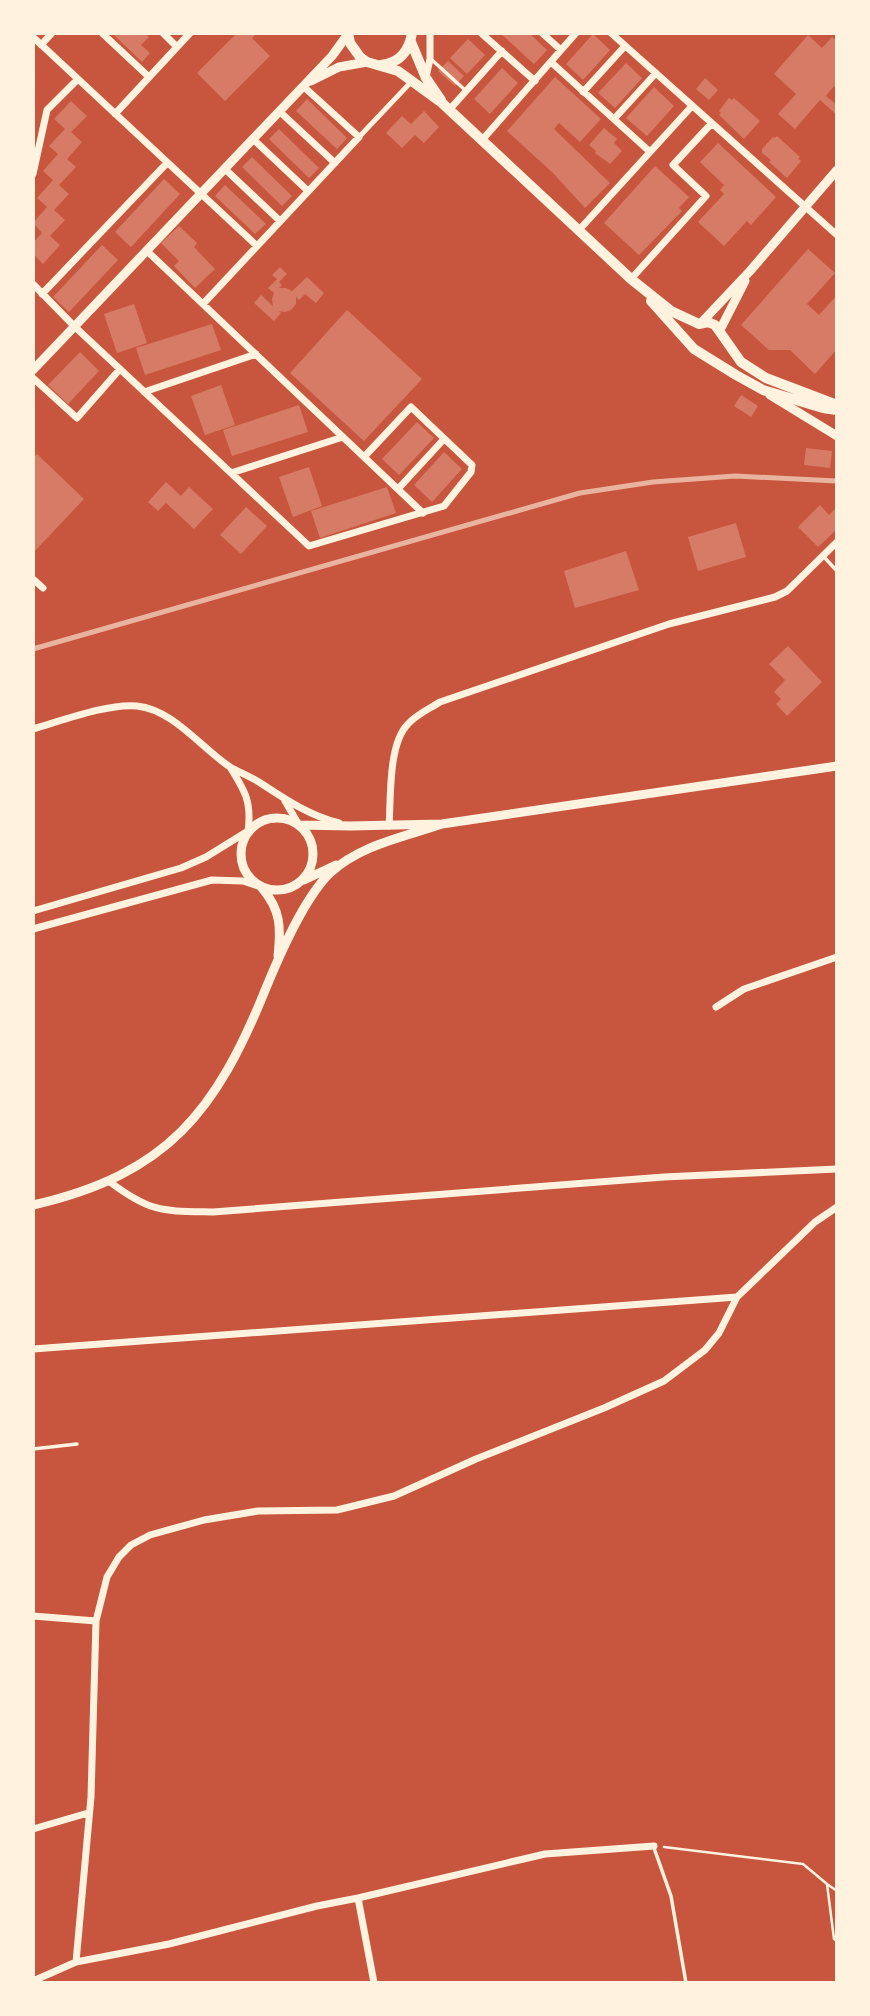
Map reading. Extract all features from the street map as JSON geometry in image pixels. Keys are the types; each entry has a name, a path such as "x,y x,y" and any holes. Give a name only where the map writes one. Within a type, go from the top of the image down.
{"main road":[{"path":"348,34 354,51 367,62 398,72 412,81 446,106 483,139 631,279 692,346 763,390 823,408 837,407"},
{"path":"380,65 396,61 408,49 411,37"},
{"path":"411,37 426,78 446,106"},
{"path":"631,279 671,311 700,323 712,323 741,362 758,373 837,407"},
{"path":"692,346 691,334 700,323"},
{"path":"704,355 718,351 722,333"}],"street":[{"path":"41,45 52,33"},
{"path":"102,33 149,77"},
{"path":"163,33 177,47"},
{"path":"115,114 190,33"},
{"path":"426,78 430,59 430,33"},
{"path":"481,33 535,81"},
{"path":"542,33 561,50"},
{"path":"483,139 576,33"},
{"path":"611,33 837,235"},
{"path":"33,370 332,56 348,34"},
{"path":"33,37 257,246"},
{"path":"583,92 625,46"},
{"path":"446,106 466,92 502,51"},
{"path":"303,86 339,67 367,62"},
{"path":"551,62 649,151"},
{"path":"614,119 656,74"},
{"path":"33,174 47,110 78,79"},
{"path":"203,304 412,81"},
{"path":"303,86 356,140"},
{"path":"579,230 692,106"},
{"path":"279,111 335,163"},
{"path":"631,279 706,196 673,165 711,124"},
{"path":"253,139 308,191"},
{"path":"42,294 167,163"},
{"path":"225,169 280,221"},
{"path":"700,323 750,271 837,170"},
{"path":"147,251 423,513"},
{"path":"722,333 750,271"},
{"path":"33,284 74,326 309,546 444,506 471,472 472,465 442,442 411,407 364,457"},
{"path":"144,392 256,354"},
{"path":"33,378 77,418 120,369"},
{"path":"763,390 837,436"},
{"path":"231,474 343,437"},
{"path":"398,489 442,442"},
{"path":"389,826 392,772 398,737 406,725 418,715 440,702 669,624 775,597 787,591 837,542"},
{"path":"33,579 43,588"},
{"path":"33,729 123,706 140,706 158,712 230,766 306,813 350,826"},
{"path":"230,766 245,791 250,814 241,851 242,862 252,880 272,899 279,914 281,931 277,961"},
{"path":"33,911 181,868 206,857 259,822 272,817 286,818 299,825 442,824 836,767"},
{"path":"283,799 312,844 317,874 313,892"},
{"path":"33,929 212,880 243,881 276,890 290,888 368,849 442,824"},
{"path":"302,880 310,869 314,856"},
{"path":"33,1205 72,1196 110,1182 171,1142 194,1120 217,1090 254,1019 277,961 313,892 330,873 348,859"},
{"path":"716,1007 744,989 837,957"},
{"path":"110,1182 134,1200 161,1211 213,1212 664,1177 837,1169"},
{"path":"76,1962 91,1797 96,1621 107,1577 119,1557 131,1545 150,1535 204,1520 258,1511 337,1510 394,1496 664,1381 705,1350 719,1334 737,1297 815,1223 837,1207"},
{"path":"33,1349 737,1297"},
{"path":"33,1616 96,1621"},
{"path":"33,1829 88,1813"},
{"path":"33,1981 76,1962 169,1944 317,1906 545,1854 654,1846"},
{"path":"358,1898 374,1983"}],"lane":[{"path":"430,59 466,92"},
{"path":"822,555 837,571"},
{"path":"33,1449 77,1444"},
{"path":"654,1846 671,1896 686,1983"}],"path":[{"path":"654,1846 803,1864 837,1891"},
{"path":"827,1884 834,1939 837,1941"}],"building":[{"path":"112,33 144,33 149,37 141,45 150,53 142,62"},
{"path":"237,33 257,33 252,38 270,56 225,101 197,73"},
{"path":"500,33 529,33 547,50 534,64"},
{"path":"593,34 610,50 583,80 566,64"},
{"path":"808,35 822,48 832,37 837,41 837,88 834,86 826,96 837,105 837,115 820,100 795,129 778,114 796,94 774,74"},
{"path":"468,39 485,55 467,74 450,58"},
{"path":"448,61 464,76 455,86 438,71"},
{"path":"626,63 642,78 615,108 598,93"},
{"path":"502,68 518,83 490,114 474,99"},
{"path":"555,77 601,119 580,142 559,123 554,129 610,183 585,208 553,173 507,131"},
{"path":"705,78 718,90 709,100 696,89"},
{"path":"654,87 674,106 647,136 626,118"},
{"path":"729,98 734,98 760,121 744,139 719,115"},
{"path":"307,99 347,138 337,149 296,111"},
{"path":"71,101 87,116 71,132 82,142 67,159 76,167 59,185 69,194 54,210 65,220 50,236 60,245 43,264 33,254 33,243 42,233 33,223 47,207 37,198 53,180 43,171 58,154 49,146 65,129 54,119"},
{"path":"424,111 439,127 424,143 415,135 402,148 386,133 402,116 411,124"},
{"path":"604,128 617,139 614,143 622,151 610,164 589,145"},
{"path":"279,129 319,168 309,178 269,139"},
{"path":"777,136 801,161 787,178 762,153 762,149"},
{"path":"718,143 776,197 751,225 747,221 724,246 698,222 724,194 720,190 724,185 700,162"},
{"path":"252,157 292,196 282,206 242,167"},
{"path":"655,166 689,197 679,208 682,211 639,255 604,223"},
{"path":"164,179 180,194 131,247 115,232"},
{"path":"225,185 266,224 255,234 215,196"},
{"path":"179,226 197,243 194,247 215,269 195,288 174,266 179,261 161,243"},
{"path":"102,245 118,260 69,312 53,297"},
{"path":"808,249 835,273 807,304 819,315 837,295 837,349 815,374 790,350 769,350 741,325"},
{"path":"280,267 287,274 279,282 282,285 279,288 292,291 307,277 324,293 316,303 305,294 299,300 296,297 296,304 291,310 278,311 281,313 274,321 254,303 261,295 273,306 274,293 268,288 277,279 272,275"},
{"path":"134,304 147,343 117,353 104,314"},
{"path":"347,310 422,379 364,441 290,373"},
{"path":"212,324 221,350 145,375 136,348"},
{"path":"80,352 99,371 68,404 48,385"},
{"path":"221,385 235,425 205,435 191,396"},
{"path":"741,395 758,406 751,417 734,406"},
{"path":"299,405 308,432 232,456 223,430"},
{"path":"417,422 434,438 399,475 382,459"},
{"path":"806,448 832,451 830,468 804,465"},
{"path":"444,452 462,469 432,502 414,485"},
{"path":"37,454 84,499 33,553 33,458"},
{"path":"309,467 322,506 293,517 279,477"},
{"path":"166,482 181,496 189,487 213,509 194,529 166,503 158,511 148,502"},
{"path":"387,487 396,513 320,538 311,511"},
{"path":"820,505 829,515 837,507 837,529 818,547 798,527"},
{"path":"246,507 267,526 241,554 220,535"},
{"path":"736,523 746,557 698,571 688,537"},
{"path":"626,551 639,590 575,608 564,571"},
{"path":"788,646 822,682 787,716 776,704 781,699 774,692 785,680 769,664"}],"railway":[{"path":"33,649 580,493 653,482 735,476 837,481"}]}
